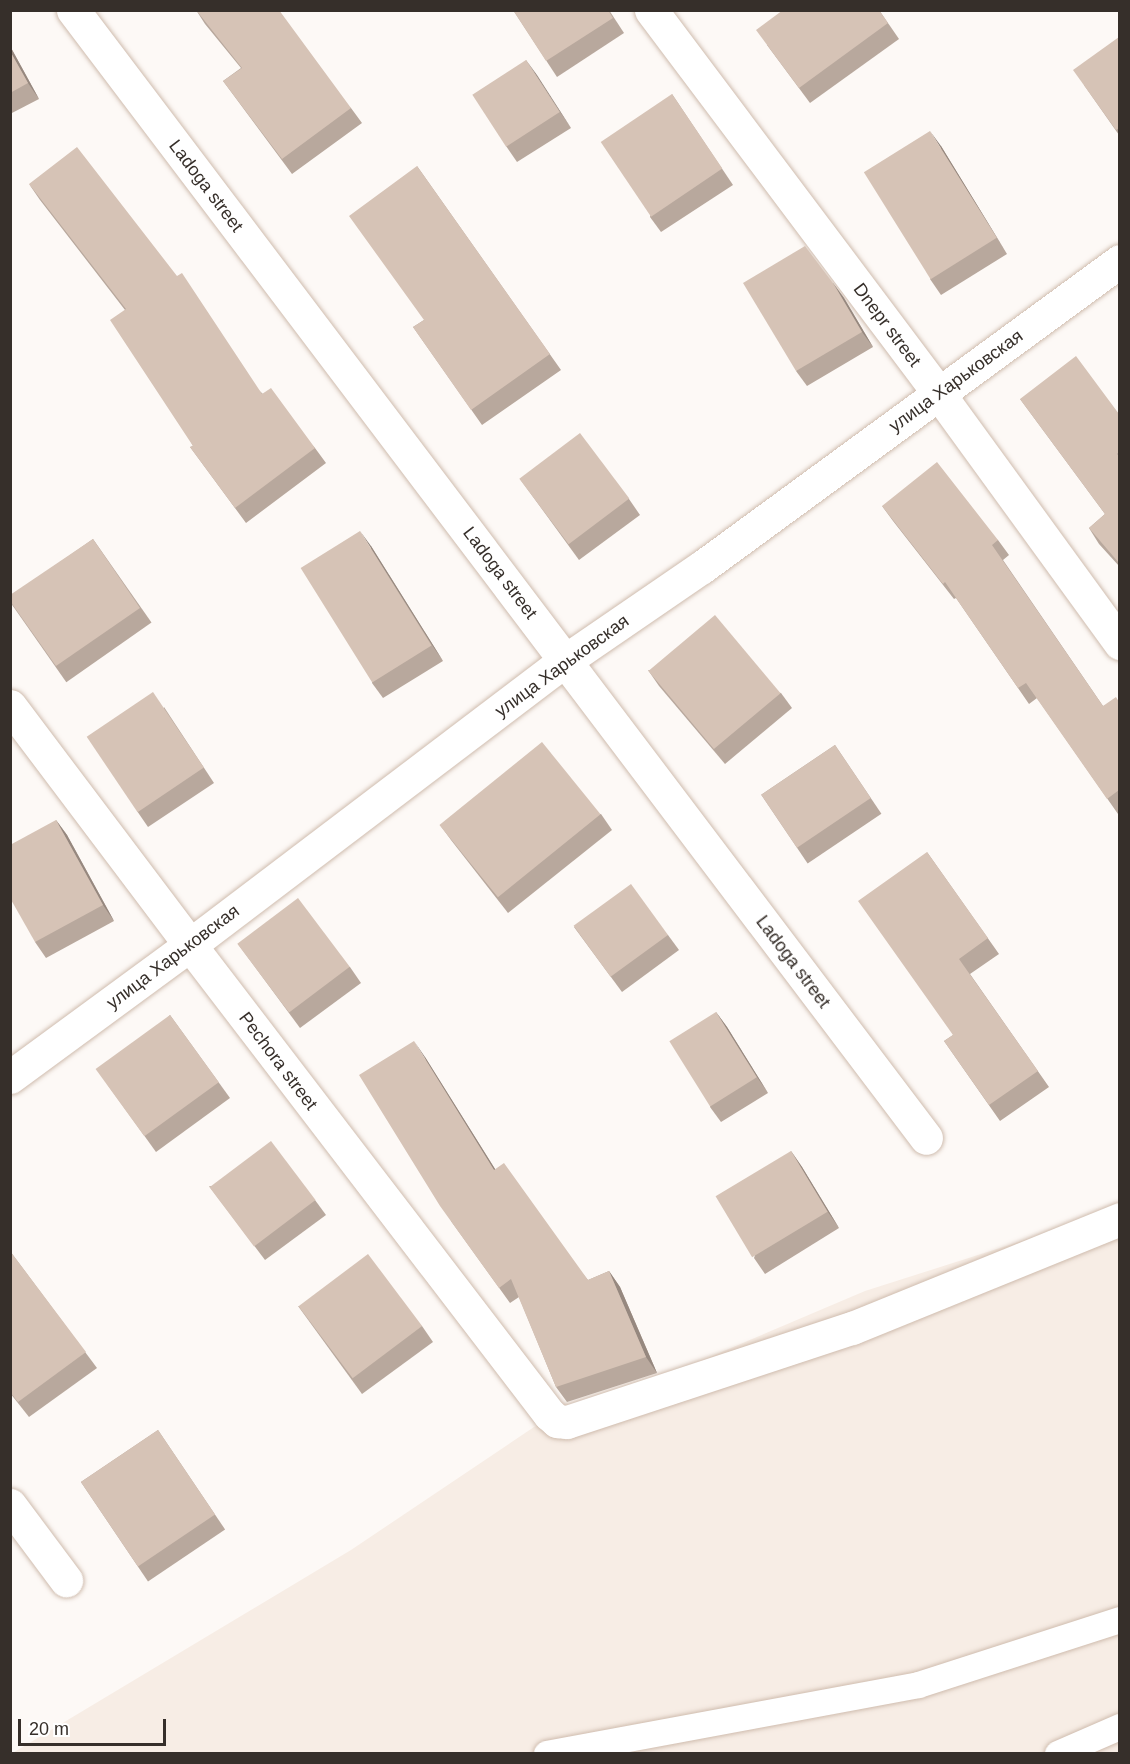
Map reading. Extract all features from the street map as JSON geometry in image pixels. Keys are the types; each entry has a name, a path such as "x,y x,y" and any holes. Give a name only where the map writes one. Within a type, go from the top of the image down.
{"street":[{"name":"Ladoga street","path":"73,10 926,1138"},
{"name":"Dnepr street","path":"651,10 939,393 1119,643"},
{"name":"улица Харьковская","path":"10,1077 190,945 566,660 702,567 1119,261"},
{"name":"Pechora street","path":"10,706 190,945 549,1414 557,1421 567,1422 841,1331 1119,1219"},
{"path":"10,1505 66,1580"}],"lane":[{"path":"548,1754 919,1685 1119,1620"},
{"path":"1058,1754 1119,1727"}],"shaded area":[{"path":"1119,1210 1119,1753 11,1754 351,1550 534,1427 573,1415 865,1291"}],"building":[{"path":"196,10 279,10 351,108 282,159 223,81 242,68"},
{"path":"513,10 608,10 613,18 546,61"},
{"path":"783,10 879,10 888,23 799,88 756,30"},
{"path":"1119,37 1119,128 1116,130 1073,70"},
{"path":"10,51 28,83 10,93"},
{"path":"526,60 560,112 506,147 472,95"},
{"path":"672,94 722,169 651,217 601,142"},
{"path":"930,131 997,238 931,279 864,172"},
{"path":"77,147 177,276 182,273 262,394 271,388 315,448 235,508 190,447 193,446 110,320 126,309 29,184"},
{"path":"417,166 550,354 471,410 413,327 424,320 349,216"},
{"path":"805,246 833,283 862,332 796,371 743,283"},
{"path":"1076,356 1119,414 1119,452 1117,454 1119,456 1119,563 1089,528 1105,514 1020,399"},
{"path":"580,433 629,498 569,544 519,479"},
{"path":"937,462 998,540 992,545 1103,706 1116,697 1119,702 1119,790 1107,799 1026,683 1018,688 945,582 943,584 882,506"},
{"path":"360,531 432,645 372,683 301,568"},
{"path":"93,539 140,608 56,666 10,601 10,595"},
{"path":"715,615 781,693 714,749 648,671"},
{"path":"153,692 204,767 138,812 87,737"},
{"path":"542,742 601,814 498,897 439,825"},
{"path":"835,745 871,798 797,848 761,795"},
{"path":"56,820 103,905 35,942 10,898 10,845"},
{"path":"927,852 988,938 959,959 1038,1071 989,1105 944,1041 953,1035 858,901"},
{"path":"631,884 668,935 611,977 574,926"},
{"path":"298,898 350,967 289,1012 237,944"},
{"path":"716,1012 757,1077 710,1106 669,1041"},
{"path":"170,1015 219,1082 144,1136 96,1069"},
{"path":"414,1041 494,1170 504,1163 588,1280 609,1271 646,1357 556,1387 511,1279 499,1288 440,1206 359,1075"},
{"path":"271,1141 316,1200 254,1246 210,1187"},
{"path":"791,1151 828,1212 752,1257 716,1196"},
{"path":"10,1251 86,1352 18,1402 10,1392"},
{"path":"368,1254 422,1326 353,1378 299,1306"},
{"path":"158,1430 215,1515 138,1567 81,1482"}]}
